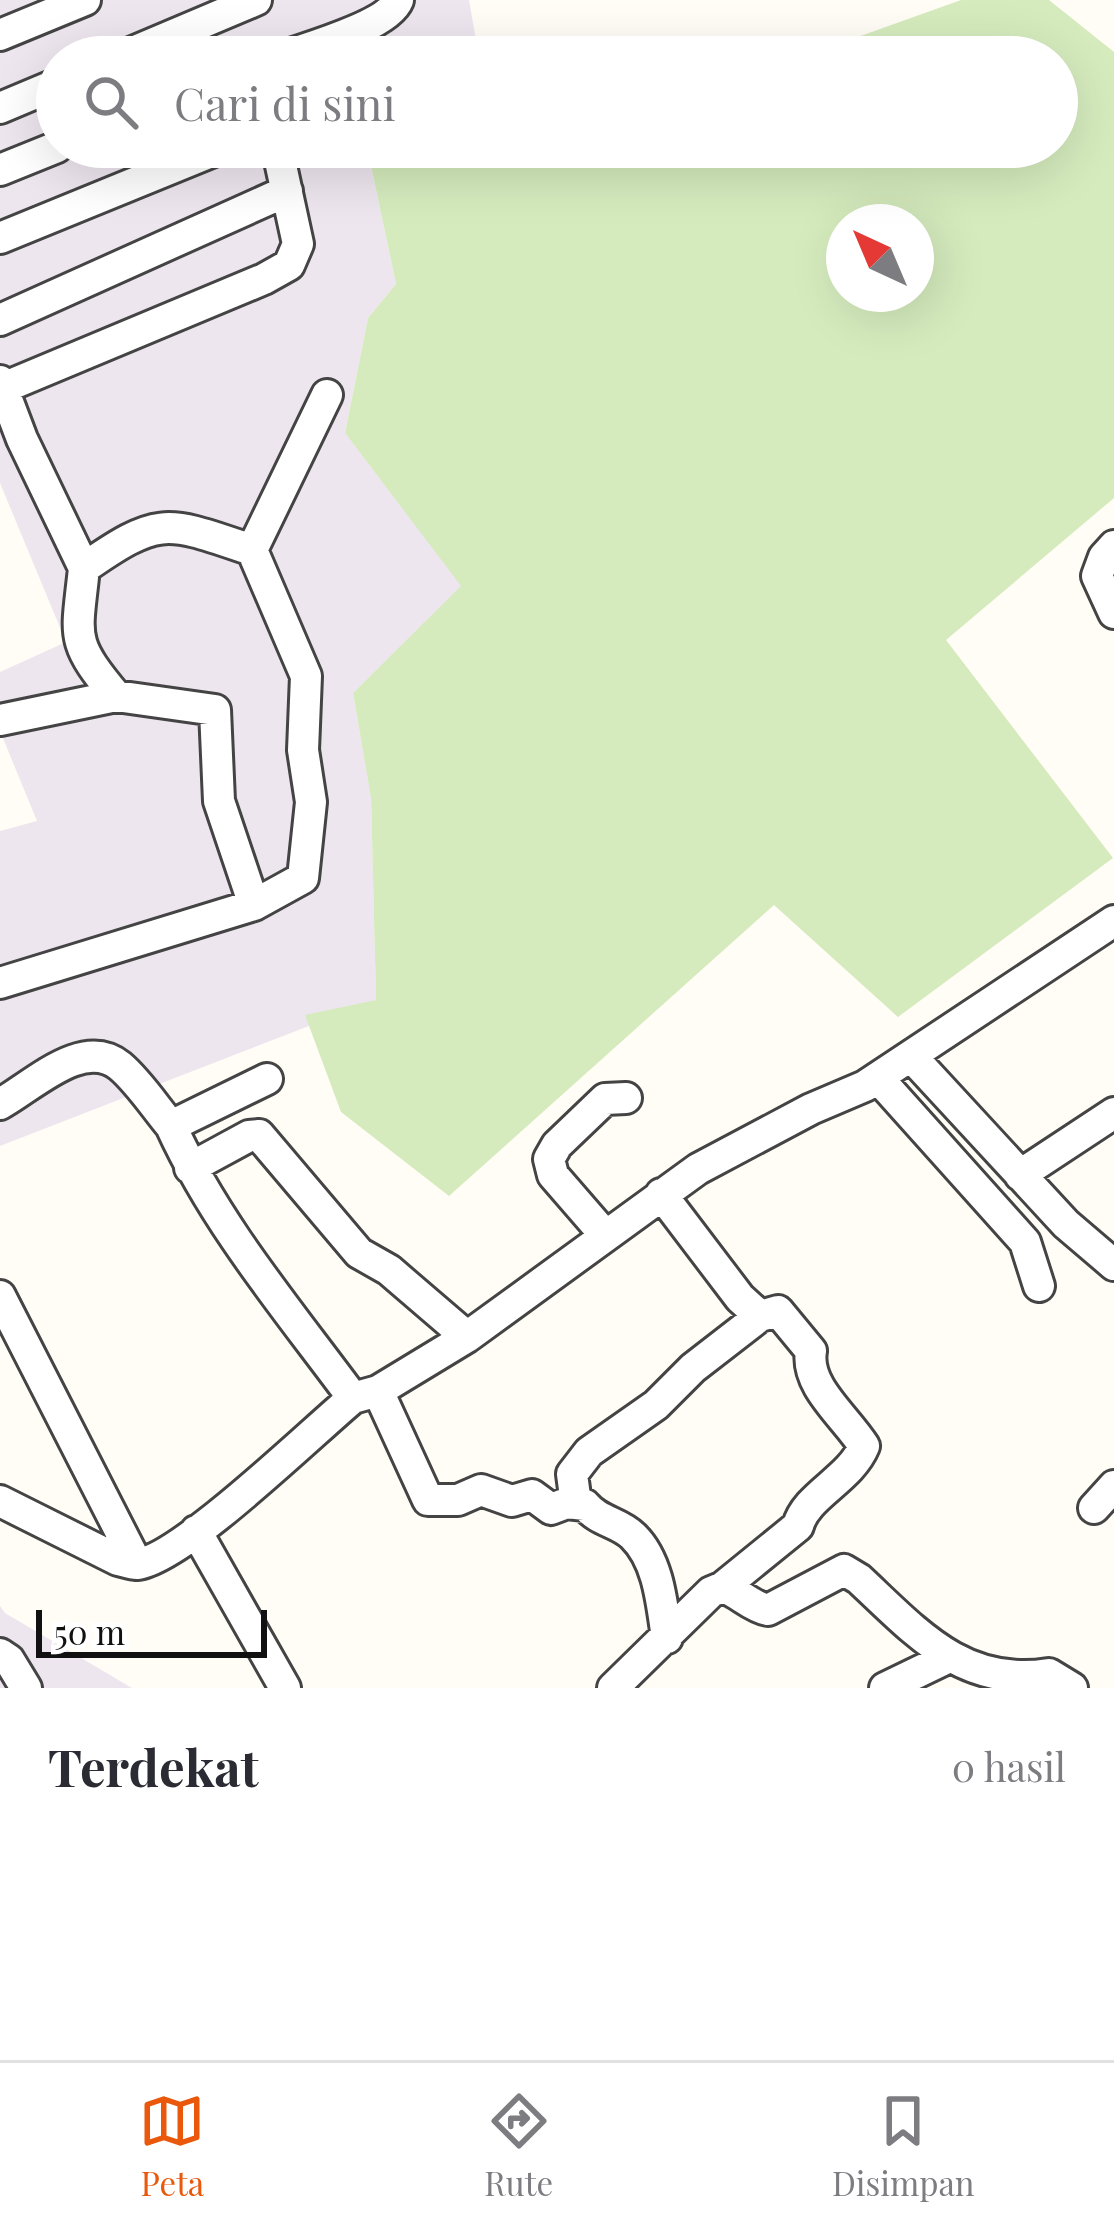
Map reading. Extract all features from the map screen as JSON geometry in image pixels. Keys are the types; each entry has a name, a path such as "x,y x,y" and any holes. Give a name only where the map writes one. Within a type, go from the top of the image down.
{"street":[{"path":"0,35 85,0"},
{"path":"171,36 256,0"},
{"path":"336,36 378,20 395,9 398,0"},
{"path":"0,108 36,93"},
{"path":"0,170 36,155"},
{"path":"0,238 172,168"},
{"path":"116,696 83,656 77,634 84,568 22,440 2,384 289,265 298,244 281,168"},
{"path":"0,320 286,191"},
{"path":"252,550 327,395"},
{"path":"0,983 254,905 303,878 311,802 303,750 306,676 252,550 181,526 134,533 84,568"},
{"path":"1114,547 1097,576 1114,613"},
{"path":"0,720 116,696 215,710 219,801 254,905"},
{"path":"0,1501 100,1554 137,1564 196,1531 365,1395 467,1337 698,1169 878,1078 1114,922"},
{"path":"0,1104 76,1058 97,1055 119,1065 171,1126 223,1222 365,1395 428,1500 458,1500 481,1490 512,1501 532,1495 551,1509 567,1503 585,1505 594,1516 636,1538 659,1588 667,1638"},
{"path":"911,1056 1066,1224 1114,1265"},
{"path":"878,1078 1025,1242 1039,1286"},
{"path":"171,1126 266,1079"},
{"path":"604,1235 553,1175 549,1159 557,1145 605,1099 626,1098"},
{"path":"1020,1175 1114,1113"},
{"path":"190,1168 259,1135 359,1253 389,1270 467,1337"},
{"path":"662,1194 740,1298 760,1316"},
{"path":"0,1296 137,1564"},
{"path":"576,1504 572,1474 589,1451 656,1405 693,1368 760,1316 778,1311 811,1351 808,1366 817,1388 844,1416 864,1447 838,1483 802,1512 798,1526 711,1592 613,1688"},
{"path":"196,1531 285,1688"},
{"path":"723,1587 768,1610 844,1570 945,1659 1006,1680 1048,1674 1072,1688"},
{"path":"0,1654 26,1688"},
{"path":"885,1688 945,1659"}],"shaded area":[{"path":"0,0 469,0 475,36 36,36 36,168 371,168 396,284 368,318 345,433 462,586 353,693 371,797 376,1000 0,1146 0,831 37,821 0,731 0,672 66,642 0,483"},
{"path":"0,1606 5,1613 132,1688 0,1688"}],"green space":[{"path":"961,0 1049,0 1114,52 1114,498 946,640 1113,858 898,1017 774,905 449,1196 341,1112 305,1015 376,1000 371,798 353,693 461,586 345,433 368,318 396,284 371,168 1078,168 1078,36 861,36"}]}
